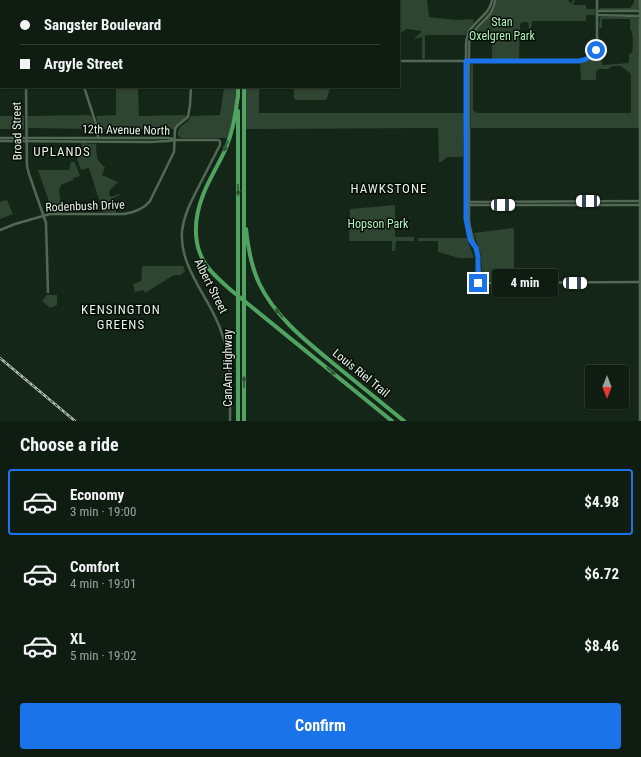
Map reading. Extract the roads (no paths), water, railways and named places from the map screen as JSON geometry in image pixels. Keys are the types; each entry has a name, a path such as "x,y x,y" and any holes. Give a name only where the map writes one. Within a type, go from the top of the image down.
{"highway":[{"path":"238,88 238,95"},
{"path":"244,88 244,209"},
{"name":"CanAm Highway","path":"238,95 238,421"},
{"name":"Louis Riel Trail","path":"238,95 231,132 225,149 203,195 196,222 196,233 201,255 212,273 232,291 392,421"},
{"name":"CanAm Highway","path":"244,209 244,421"},
{"name":"Louis Riel Trail","path":"244,209 250,257 259,283 280,316 306,341 404,421"}],"street":[{"path":"492,0 487,13 474,24 468,33 466,45 468,203 470,225 478,262 479,283 641,282"},
{"path":"468,203 470,43 476,28 493,9 495,0"},
{"path":"400,61 579,61 586,59 595,52 597,46 597,0"},
{"path":"640,0 640,421"},
{"path":"597,11 641,11"},
{"path":"597,15 641,16"},
{"name":"Broad Street","path":"26,88 26,160 28,174 44,215 47,230 48,292"},
{"path":"84,88 97,127 98,138"},
{"name":"Rodenbush Drive","path":"0,230 44,215 124,214 140,209 148,203 152,197 174,152 175,130 177,126 188,117 191,88"},
{"path":"640,122 641,126"},
{"name":"12th Avenue North","path":"0,138 26,140 149,142 175,140"},
{"name":"12th Avenue North","path":"0,141 98,138 168,138 175,140"},
{"name":"Albert Street","path":"175,140 220,141 220,145 187,211 182,238 183,250 188,266 216,317 226,344 230,375 230,421"},
{"path":"468,203 641,203"}],"railway":[{"path":"0,358 75,421"}],"district":[{"name":"UPLANDS","path":"62,151"},
{"name":"HAWKSTONE","path":"389,188"},
{"name":"KENSINGTON GREENS","path":"121,316"}],"park label":[{"name":"Stan Oxelgren Park","path":"502,29"},
{"name":"Hopson Park","path":"378,224"}]}
